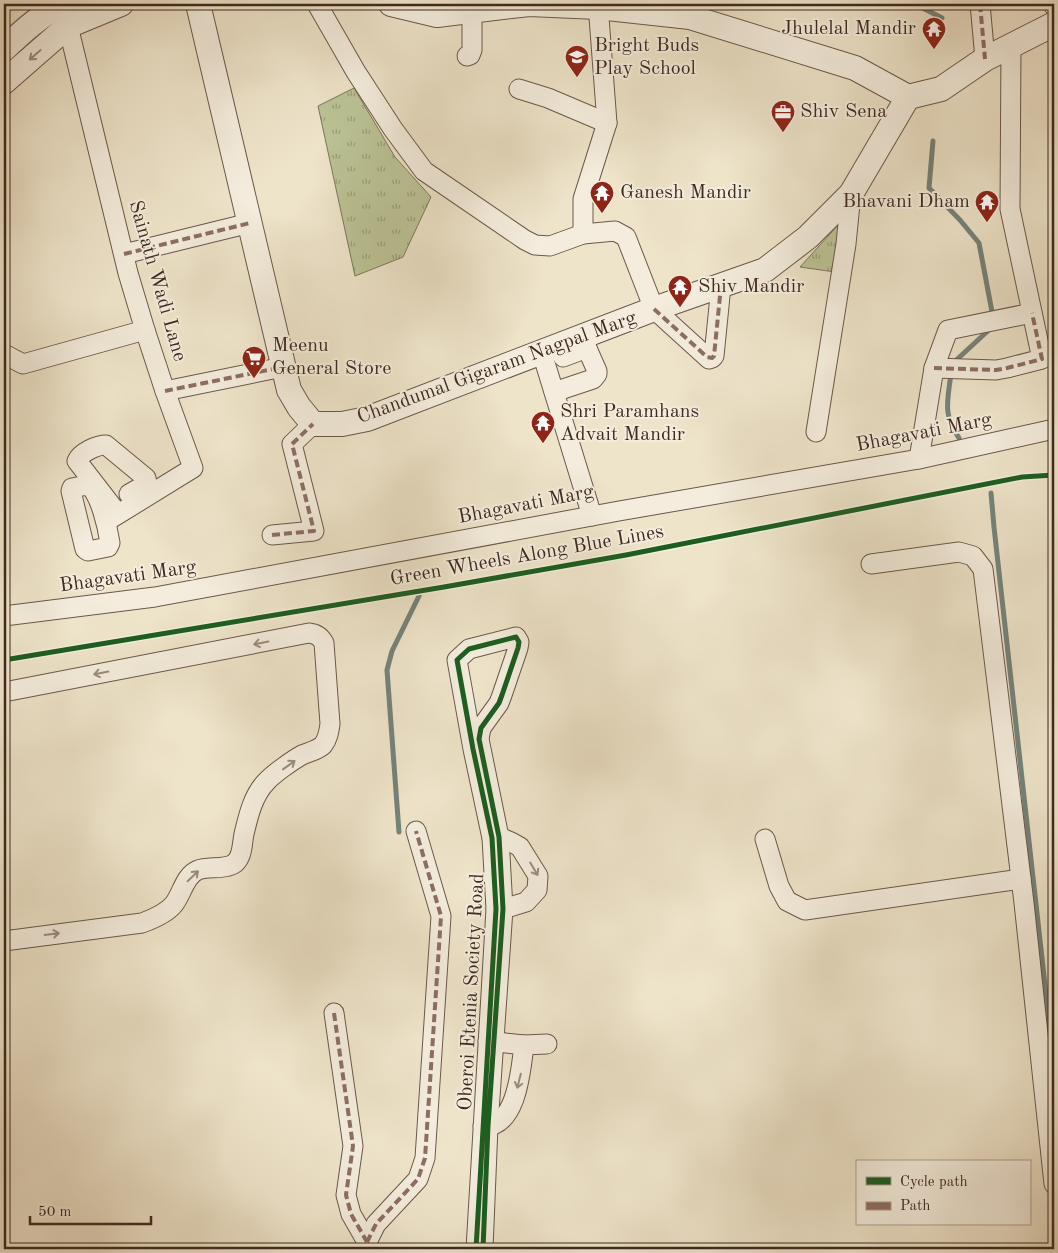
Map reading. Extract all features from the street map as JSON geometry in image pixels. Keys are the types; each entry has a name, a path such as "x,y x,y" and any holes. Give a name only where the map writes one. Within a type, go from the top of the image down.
{"street":[{"path":"4,49 31,24 54,12 121,4"},
{"path":"198,4 289,390 298,407 313,424 292,444 314,531 272,536"},
{"path":"317,4 356,72 393,129 424,171 535,245 550,246 583,234 615,231 626,237 654,309 708,357 712,358 714,356 720,286"},
{"path":"400,5 437,15 530,4 598,5 690,17 855,68 908,97 941,89 985,59 1054,24"},
{"path":"980,4 985,59"},
{"path":"583,234 583,199 607,123 598,5"},
{"path":"466,56 470,55 472,50 472,11"},
{"path":"4,82 54,12"},
{"name":"Sainath Wadi Lane","path":"54,12 145,330 193,468 112,513"},
{"path":"934,368 996,370 1042,359 1010,210 1011,45"},
{"path":"519,90 548,98 607,123"},
{"name":"Chandumal Gigaram Nagpal Marg","path":"313,424 342,424 367,419 553,355 654,309 765,270 808,237 851,194 908,97"},
{"path":"816,432 846,244 851,194"},
{"path":"124,254 250,224"},
{"path":"919,458 934,368 948,330 1032,313"},
{"path":"4,354 23,364 145,330"},
{"path":"554,392 595,377 597,371 584,342"},
{"path":"553,355 554,392 592,516"},
{"path":"165,391 283,367"},
{"name":"Bhagavati Marg","path":"4,616 155,597 919,458 1054,429"},
{"path":"871,564 959,552 973,556 983,569 1021,879 1054,1184"},
{"path":"4,692 314,634 320,636 324,642 330,724 328,736 322,746 301,756 265,782 253,802 244,833 241,853 236,862 198,870 186,882 173,905 155,918 142,923 4,941"},
{"name":"Oberoi Etenia Society Road","path":"476,736 502,695 518,648 519,642 516,637 469,649 457,660 476,736 496,838 499,909 485,1126 483,1249"},
{"path":"367,1245 376,1224 418,1179 425,1158 441,916 416,831"},
{"path":"496,838 511,842 520,847 538,876 537,890 526,902 499,909"},
{"path":"765,839 779,886 788,901 805,910 1021,879"},
{"path":"334,1014 354,1146 346,1195 351,1214 367,1245"},
{"path":"491,1041 524,1045 547,1044"},
{"path":"476,1249 485,1126 502,1119 509,1112 520,1080 524,1045"}],"green space":[{"path":"354,88 395,157 431,197 403,257 355,276 318,106"},
{"path":"839,224 835,272 800,267"}],"waterway":[{"path":"915,4 942,18"},
{"path":"933,141 929,188 979,243 993,317"},
{"path":"952,364 991,328"},
{"path":"951,373 948,414 950,422 959,438"},
{"path":"991,493 1054,1066"},
{"path":"399,832 387,670 392,651 419,596"}],"marked path":[{"path":"980,4 985,59"},
{"path":"124,254 250,223"},
{"path":"654,309 707,357 712,358 714,356 721,286"},
{"path":"934,368 996,370 1042,359 1032,313"},
{"path":"165,391 283,367"},
{"path":"272,535 314,531 292,444 313,424"},
{"path":"367,1242 376,1224 418,1179 425,1158 441,916 416,831"},
{"path":"334,1013 353,1146 346,1195 351,1214 367,1242"}],"cycle path":[{"name":"Green Wheels Along Blue Lines","path":"4,660 626,555 1022,477 1054,475"},
{"path":"476,1249 496,909 492,838 457,660 469,649 516,637 519,642 518,648 502,695 499,703 481,728 479,739 499,837 503,909 488,1126 483,1249"}],"place":[{"name":"Jhulelal Mandir","path":"934,50"},
{"name":"Bright Buds Play School","path":"577,78"},
{"name":"Shiv Sena","path":"783,133"},
{"name":"Ganesh Mandir","path":"602,214"},
{"name":"Bhavani Dham","path":"987,223"},
{"name":"Shiv Mandir","path":"680,308"},
{"name":"Meenu General Store","path":"254,379"},
{"name":"Shri Paramhans Advait Mandir","path":"543,444"}]}
